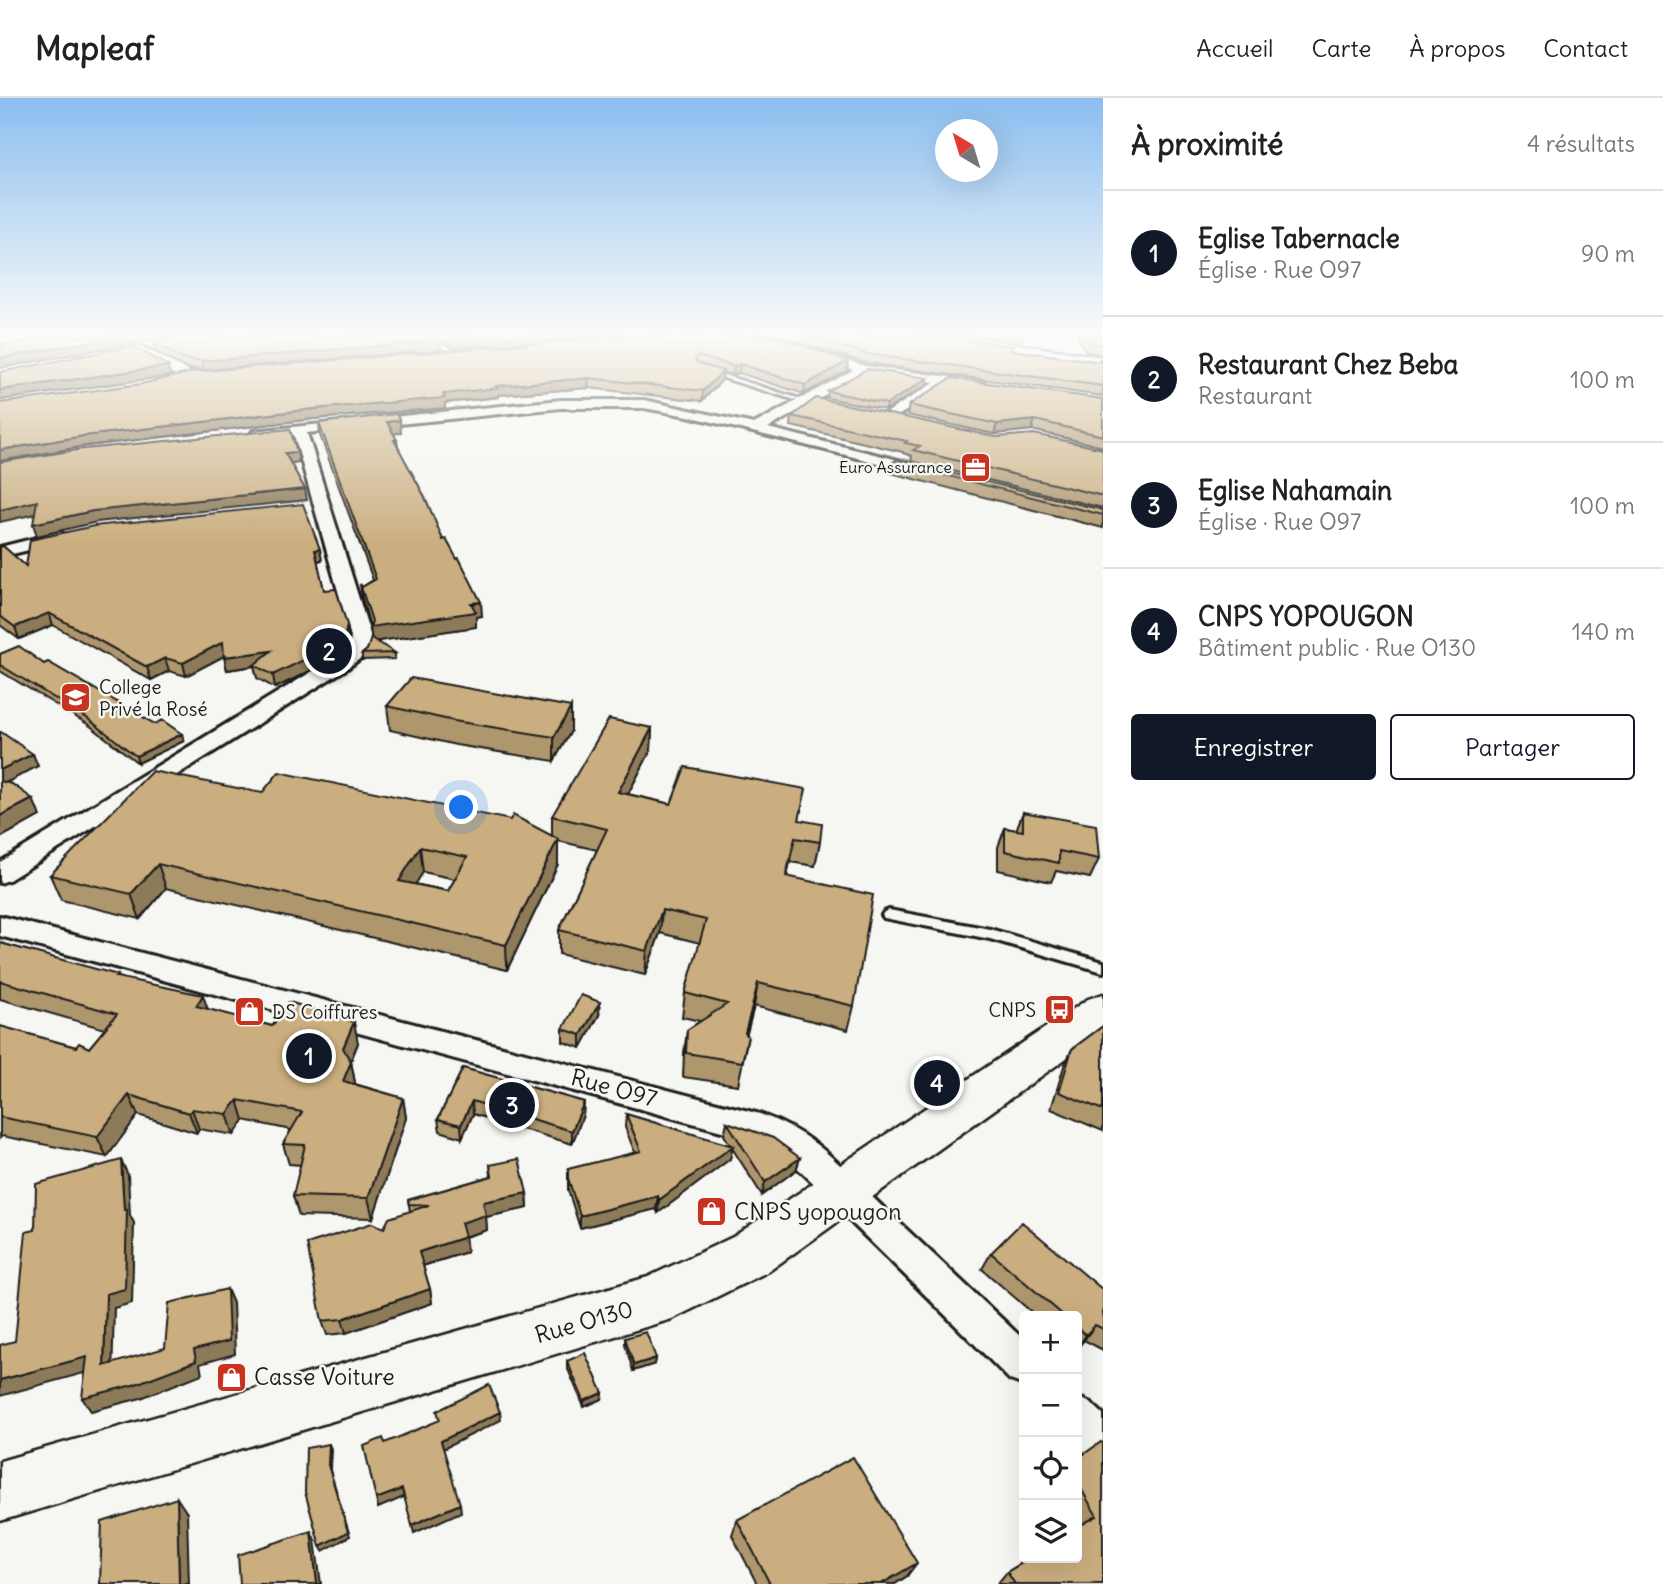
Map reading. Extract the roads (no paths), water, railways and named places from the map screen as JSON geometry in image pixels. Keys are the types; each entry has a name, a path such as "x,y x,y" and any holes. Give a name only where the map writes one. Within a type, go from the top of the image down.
{"street":[{"path":"243,436 547,405"},
{"path":"651,405 758,428 944,476"},
{"path":"758,428 800,405"},
{"path":"901,405 882,416 915,424"},
{"path":"0,874 358,651 361,637 313,507 299,429"},
{"path":"0,552 76,533"},
{"name":"Rue O97","path":"0,926 760,1128 786,1139 809,1155 842,1191 1019,1361"},
{"name":"Rue O130","path":"0,1491 654,1301 751,1254 1103,1010"},
{"path":"1082,1421 1103,1442"}],"lane":[{"path":"889,915 990,934 1103,967"}],"place":[{"name":"Euro Assurance","path":"975,467"},
{"name":"Restaurant Chez Beba","path":"329,651"},
{"name":"College Privé la Rosé","path":"76,698"},
{"name":"CNPS","path":"1059,1010"},
{"name":"DS Coiffures","path":"249,1012"},
{"name":"Eglise Tabernacle","path":"309,1056"},
{"name":"CNPS YOPOUGON","path":"937,1083"},
{"name":"Eglise Nahamain","path":"512,1105"},
{"name":"CNPS yopougon","path":"711,1212"},
{"name":"Casse Voiture","path":"231,1377"}]}
